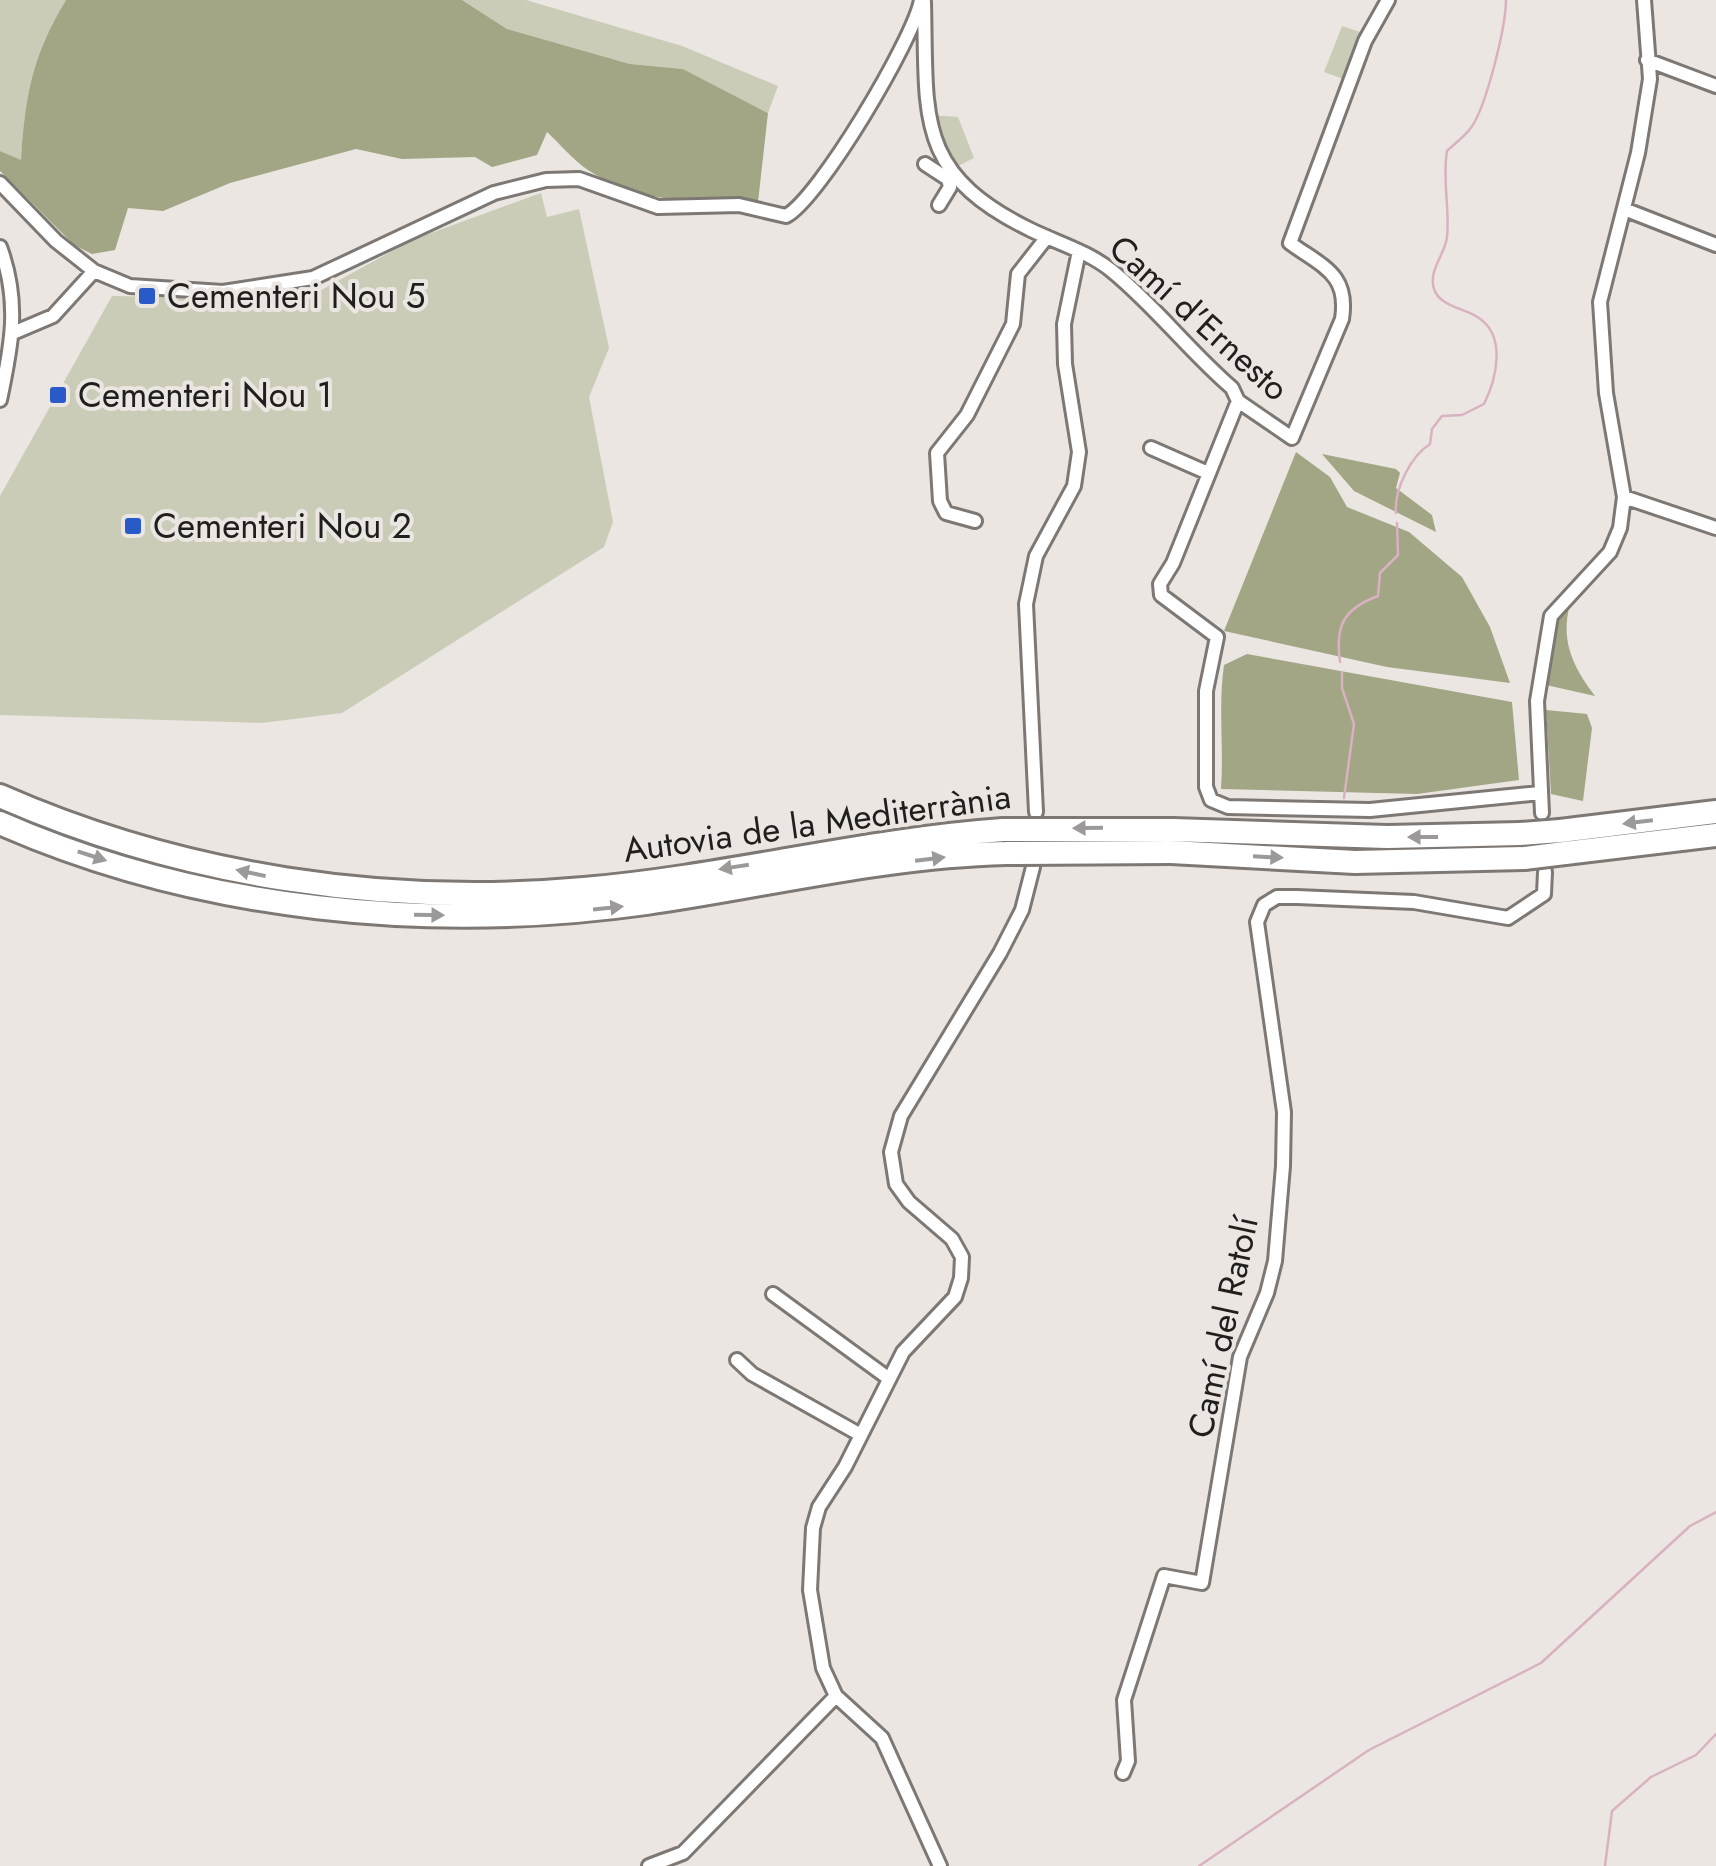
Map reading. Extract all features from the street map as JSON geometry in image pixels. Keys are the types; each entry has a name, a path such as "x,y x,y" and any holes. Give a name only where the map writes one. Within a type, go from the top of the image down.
{"highway":[{"name":"Autovia de la Mediterrània","path":"0,796 112,840 347,898"},
{"name":"Autovia de la Mediterrània","path":"1562,842 1716,812"},
{"name":"Autovia de la Mediterrània","path":"0,823 184,882 280,902 347,898 511,904 644,904 893,864 1005,841 1172,841 1355,862 1562,842 1716,835"}],"street":[{"name":"Camí d'Ernesto","path":"922,0 925,105 939,150 962,186 989,208 1111,270 1232,388 1238,401 1292,438 1342,320 1342,285 1290,243 1366,41 1388,0"},
{"path":"0,183 56,241 94,271 130,286 223,292 313,278 494,193 546,180 579,179 658,208 739,205 786,216 802,208 848,140 922,0"},
{"path":"1542,812 1537,701 1552,616 1610,552 1620,528 1624,497 1606,393 1600,302 1624,209 1650,79 1644,0"},
{"path":"1647,60 1716,86"},
{"path":"925,164 962,186"},
{"path":"939,205 950,187 948,179"},
{"path":"1624,209 1716,246"},
{"path":"975,521 946,513 940,501 937,453 967,415 1014,324 1018,274 1047,237"},
{"path":"0,247 12,275 13,333 0,400"},
{"path":"1036,812 1026,604 1036,556 1074,486 1079,452 1064,324 1079,251"},
{"path":"13,333 53,316 94,271"},
{"path":"1238,401 1173,563 1160,584 1161,595 1217,637 1206,691 1206,788 1212,800 1228,807 1370,810 1540,792"},
{"path":"1151,448 1208,473"},
{"path":"1624,497 1716,528"},
{"path":"940,1866 882,1738 836,1696 824,1668 810,1590 813,1528 902,1352 954,1297 962,1257 952,1239 896,1184 891,1152 902,1116 1000,954 1022,910 1033,866"},
{"name":"Camí del Ratolí","path":"1123,1774 1128,1761 1124,1700 1164,1576 1202,1583 1240,1357 1267,1293 1275,1261 1284,1112 1257,922 1264,905 1277,897 1414,902 1508,918 1531,907 1544,894 1545,877"},
{"path":"773,1294 888,1378"},
{"path":"738,1360 752,1374 859,1434"},
{"path":"649,1866 683,1854 836,1696"}],"green space":[{"path":"0,0 66,0 45,40 32,77 21,161 0,151"},
{"path":"66,0 462,0 507,29 630,64 683,69 768,113 758,202 670,199 628,189 588,170 547,132 537,155 492,167 475,157 402,159 356,149 230,183 163,211 128,208 115,250 92,254 74,245 0,171 0,151 21,160 32,77 45,40"},
{"path":"462,0 526,0 682,46 778,86 768,113 683,69 630,64 507,29"},
{"path":"1342,26 1363,33 1346,80 1324,72"},
{"path":"930,115 958,117 974,158 956,167 944,151"},
{"path":"541,193 547,217 579,209 609,348 589,397 613,522 604,547 342,713 262,723 0,715 0,496 112,296 305,299 412,240"},
{"path":"1296,452 1330,477 1347,507 1409,532 1462,577 1490,627 1510,683 1387,667 1224,631"},
{"path":"1322,454 1396,469 1400,473 1396,488 1432,515 1436,532 1354,491"},
{"path":"1563,603 1570,604 1570,653 1595,696 1546,685 1555,623"},
{"path":"1247,654 1512,702 1519,780 1417,794 1221,789 1224,665"},
{"path":"1546,710 1587,714 1592,728 1583,801 1551,794"}],"waterway":[{"path":"1396,513 1401,484 1416,456 1430,444 1432,429 1442,416 1462,415 1484,404 1495,371 1496,347 1488,326 1442,300 1433,282 1447,237 1447,151 1470,129 1482,104 1499,47 1506,0"},
{"path":"1340,662 1339,638 1344,620 1357,607 1378,596 1380,573 1398,555 1397,523"},
{"path":"1342,672 1342,688 1354,724 1344,798"},
{"path":"1199,1866 1369,1750 1541,1663 1690,1526 1716,1512"},
{"path":"1605,1866 1612,1811 1651,1777 1696,1755 1716,1734"}],"place":[{"name":"Cementeri Nou 5","path":"147,296"},
{"name":"Cementeri Nou 1","path":"58,395"},
{"name":"Cementeri Nou 2","path":"133,526"}]}
